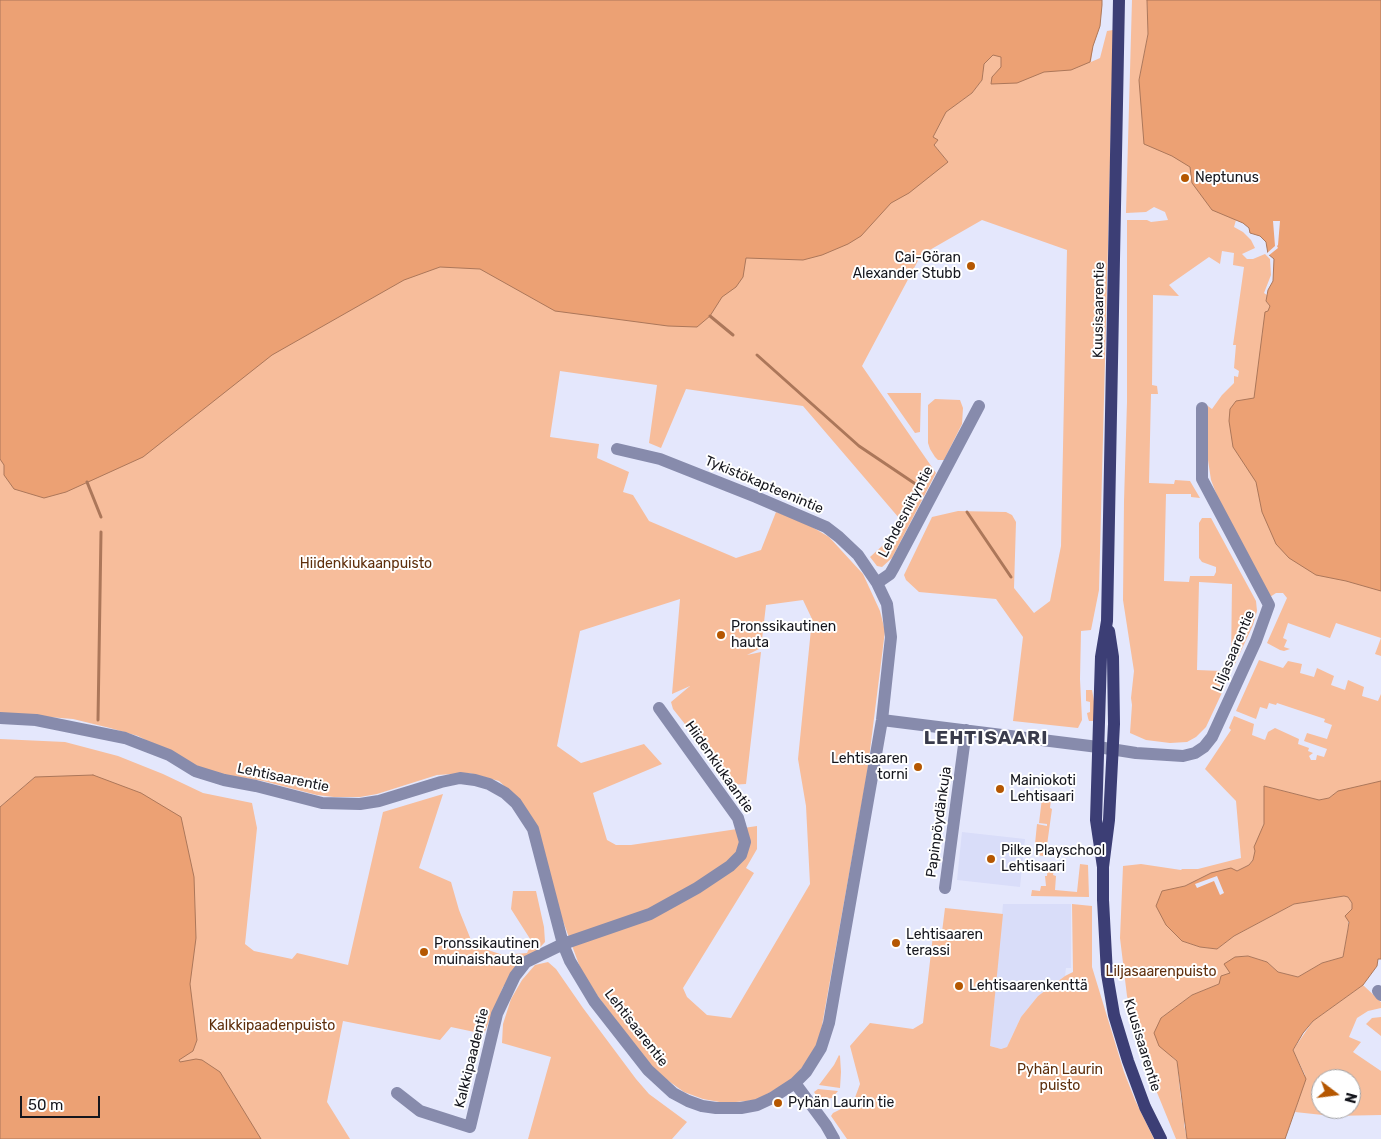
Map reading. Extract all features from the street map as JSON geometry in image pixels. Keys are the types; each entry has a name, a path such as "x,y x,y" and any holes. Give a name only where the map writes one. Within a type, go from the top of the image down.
{"main road":[{"name":"Kuusisaarentie","path":"1103,867 1096,820 1101,657 1107,621 1119,0"},
{"name":"Kuusisaarentie","path":"1107,621 1113,657 1112,749 1103,867 1107,974 1114,1015 1128,1060 1161,1139"}],"street":[{"name":"Lehdesniityntie","path":"877,583 890,574 979,406"},
{"name":"Liljasaarentie","path":"1098,747 1136,753 1183,756 1195,752 1204,746 1212,737 1256,641 1267,612 1269,605 1202,479 1202,408"},
{"name":"Tykistökapteenintie","path":"617,449 660,459 764,500 826,528 839,537 858,556 877,583"},
{"path":"877,583 887,604 890,626 882,720 1098,747"},
{"name":"Hiidenkiukaantie","path":"563,944 650,914 697,888 730,866 741,855 745,842 738,818 659,708"},
{"name":"Lehtisaarentie","path":"0,718 36,720 125,738 169,755 195,771 224,780 322,803 360,804 379,801 460,778 489,784 505,793 516,803 533,829 563,944 570,961 594,1001 648,1070 673,1093 702,1106 716,1108 741,1108 757,1105 772,1098 795,1083 815,1059 821,1048 829,1023 882,720"},
{"name":"Papinpöydänkuja","path":"945,888 966,730"},
{"name":"Kalkkipaadentie","path":"397,1093 420,1111 470,1127 497,1014 506,992 526,962 563,944"},
{"path":"795,1083 834,1139"}],"shaded area":[{"path":"0,0 1102,0 1102,5 1100,26 1090,62 1071,70 1044,72 1017,83 991,84 992,77 1001,67 1001,57 993,55 984,64 982,80 972,93 946,112 933,137 938,140 934,145 948,162 909,193 891,203 861,236 848,244 822,255 803,260 746,258 743,277 736,287 722,297 710,316 697,327 668,326 555,311 480,269 440,267 404,280 272,355 143,457 66,492 44,498 14,489 4,475 4,465 0,459"},
{"path":"1147,0 1381,0 1381,591 1316,575 1289,558 1276,544 1262,512 1256,482 1233,447 1229,421 1230,409 1236,401 1254,398 1265,312 1268,311 1270,306 1266,301 1268,290 1273,281 1274,259 1268,254 1266,242 1260,236 1250,233 1249,228 1243,223 1212,210 1192,183 1190,167 1172,156 1144,144 1139,80 1148,34"},
{"path":"93,775 141,793 181,817 194,877 196,938 190,984 197,1040 193,1051 179,1060 180,1062 196,1059 202,1060 220,1072 261,1139 0,1139 0,807 35,777"},
{"path":"1381,781 1381,959 1378,959 1377,966 1363,985 1313,1021 1293,1050 1306,1079 1285,1139 1187,1139 1177,1061 1159,1046 1154,1033 1161,1018 1192,995 1219,984 1221,976 1230,973 1224,964 1235,957 1248,956 1267,962 1278,972 1298,977 1322,963 1343,957 1349,922 1345,916 1352,909 1352,903 1348,897 1344,896 1294,904 1234,936 1217,949 1200,947 1182,941 1166,925 1156,906 1162,891 1185,886 1211,873 1231,868 1237,871 1249,865 1253,860 1254,847 1264,824 1264,786 1319,800 1329,798 1338,791"},
{"name":"Pilke Playschool Lehtisaari","path":"962,832 1025,839 1020,887 957,880"},
{"path":"1003,904 1071,904 1071,968 1066,968 1065,976 1038,996 1021,1017 1007,1047 1001,1049 990,1046"}],"green space":[{"path":"1132,0 1147,0 1148,34 1139,80 1160,117 1243,223 1236,220 1234,227 1251,240 1255,248 1242,254 1247,259 1253,259 1265,254 1270,259 1271,275 1264,293 1267,295 1266,301 1270,306 1262,336 1381,542 1381,638 1336,623 1330,638 1288,623 1283,638 1287,640 1284,647 1290,649 1280,650 1267,643 1287,598 1283,593 1276,593 1270,597 1219,501 1211,480 1208,460 1205,404 1212,409 1234,383 1234,376 1238,377 1239,371 1234,368 1236,345 1233,345 1244,267 1233,265 1234,253 1222,251 1220,264 1209,257 1169,285 1179,296 1153,295 1152,385 1157,386 1158,394 1151,394 1149,483 1174,484 1175,480 1190,481 1200,498 1191,497 1191,494 1166,494 1164,581 1189,582 1190,576 1214,576 1216,567 1202,562 1199,558 1199,523 1202,518 1211,518 1256,601 1257,611 1253,625 1233,668 1231,665 1232,584 1199,582 1197,670 1222,671 1226,684 1206,727 1196,737 1187,742 1170,743 1146,740 1130,733 1134,671 1123,600 1127,402 1127,220 1147,220 1151,222 1168,220 1165,212 1154,207 1146,212 1126,213"},
{"name":"Hiidenkiukaanpuisto","path":"1096,22 1100,26 1093,46 1091,62 1100,58 1107,31 1113,30 1099,590 1091,630 1081,631 1080,679 1082,720 1078,728 1013,721 1023,637 996,599 919,592 906,580 904,575 932,517 958,511 1006,512 1012,515 1016,522 1014,588 1034,613 1050,601 1061,546 1067,250 982,220 921,255 862,366 936,473 892,558 882,567 877,566 870,557 905,525 803,406 686,389 661,448 649,443 657,385 560,371 550,437 599,444 597,458 629,472 623,492 633,495 649,521 736,558 761,550 776,512 802,521 829,537 863,574 880,611 885,631 867,774 820,1037 814,1052 793,1079 757,1100 725,1103 703,1099 684,1092 656,1072 599,998 581,970 518,799 499,781 469,773 437,775 377,794 360,797 317,795 197,767 138,736 110,728 73,719 0,713 0,439 400,269 741,238 948,162 934,145 932,138 945,112 972,93 982,80 983,64 993,55","holes":["680,599 672,694 690,686 671,702 673,709 700,743 709,746 705,755 728,785 746,784 761,652 747,655 761,648 766,605 803,600 812,619 798,759 806,806 810,884 731,1018 707,1015 687,997 683,988 754,873 746,868 757,849 757,826 631,845 616,845 607,840 593,793 662,764 644,744 581,763 557,746 580,631"]},
{"path":"887,393 921,393 920,432 915,433"},
{"path":"935,399 960,400 963,408 962,424 944,460 938,460 935,457 928,443 928,405"},
{"path":"1381,638 1381,656 1375,654"},
{"name":"Liljasaarenpuisto","path":"1259,660 1283,668 1288,661 1302,664 1300,673 1314,677 1317,668 1334,676 1331,685 1345,690 1348,680 1364,687 1362,696 1378,701 1381,694 1381,782 1338,791 1329,798 1319,800 1264,786 1264,824 1253,860 1249,865 1237,871 1211,873 1185,886 1162,892 1182,941 1200,947 1217,949 1234,936 1294,904 1344,896 1348,897 1352,903 1352,909 1348,914 1348,929 1343,957 1322,963 1298,977 1278,972 1267,962 1248,956 1235,957 1230,973 1219,984 1192,995 1161,1018 1173,1058 1177,1061 1181,1100 1185,1115 1184,1125 1187,1139 1176,1139 1147,1068 1127,996 1120,938 1123,866 1141,864 1181,870 1198,869 1241,858 1236,801 1205,769 1231,730 1229,728 1234,716 1254,724 1252,735 1265,740 1268,732 1275,728 1299,739 1298,744 1309,748 1308,751 1313,753 1309,756 1311,760 1316,760 1317,755 1324,757 1327,749 1304,741 1307,733 1327,739 1332,725 1324,722 1325,719 1277,703 1276,705 1269,703 1267,709 1260,707 1256,719 1236,711"},
{"path":"1086,690 1092,690 1096,721 1089,721 1088,718 1087,713 1090,712 1090,702 1086,701"},
{"name":"Kalkkipaadenpuisto","path":"0,739 65,742 118,756 203,793 252,803 257,828 245,944 254,951 292,959 297,953 348,965 383,812 443,794 419,868 451,882 459,910 473,945 503,955 527,953 532,942 511,909 513,891 536,891 544,927 545,942 503,987 484,1034 451,1027 440,1040 343,1021 327,1102 350,1139 230,1139 180,1062 35,777 0,807"},
{"path":"1042,798 1051,799 1050,808 1052,809 1047,845 1045,845 1043,856 1037,855 1038,844 1035,844 1037,824 1047,826 1047,824 1039,823"},
{"path":"1048,864 1055,864 1053,875 1056,876 1055,890 1077,892 1080,864 1088,865 1089,897 1031,896 1032,890 1040,891 1041,886 1046,886 1045,876 1047,876"},
{"name":"Pyhän Laurin puisto","path":"1072,904 1092,906 1092,967 1124,1072 1154,1139 847,1139 831,1116 833,1113 853,1103 860,1084 850,1046 870,1023 913,1029 923,1023 933,935 942,932 945,908 1003,914 990,1046 1001,1049 1007,1047 1021,1017 1038,996 1073,972"},
{"path":"548,962 556,969 583,1008 649,1094 687,1122 672,1139 528,1139 551,1057 502,1043 503,1024 511,999 522,980 535,965"},
{"path":"1363,985 1381,1002 1381,1008 1368,1011 1357,1018 1349,1037 1361,1042 1353,1052 1381,1071 1381,1115 1361,1115 1361,1069 1311,1069 1311,1114 1295,1112 1305,1075 1293,1050 1313,1021"},
{"path":"1381,1017 1381,1036 1366,1024 1372,1018"},
{"path":"839,1055 840,1088 819,1085 834,1065"},
{"path":"818,1089 838,1091 832,1098 824,1099 818,1098 814,1092"}],"pier":[{"path":"1273,221 1280,221 1278,248 1268,256 1266,254 1275,246"},
{"path":"1217,876 1224,893 1220,895 1214,881 1197,888 1195,884"}],"waterway":[{"path":"710,316 733,335"},
{"path":"757,355 859,446 923,489"},
{"path":"87,482 101,517"},
{"path":"967,512 1011,577"},
{"path":"98,720 101,532"}],"place":[{"name":"Neptunus","path":"1185,178"},
{"name":"Cai-Göran Alexander Stubb","path":"971,266"},
{"name":"Pronssikautinen hauta","path":"721,635"},
{"name":"Lehtisaaren torni","path":"918,767"},
{"name":"Mainiokoti Lehtisaari","path":"1000,789"},
{"name":"Pilke Playschool Lehtisaari","path":"991,859"},
{"name":"Lehtisaaren terassi","path":"896,943"},
{"name":"Pronssikautinen muinaishauta","path":"424,952"},
{"name":"Lehtisaarenkenttä","path":"959,986"},
{"name":"Pyhän Laurin tie","path":"778,1103"}],"district":[{"name":"LEHTISAARI","path":"986,739"}]}
